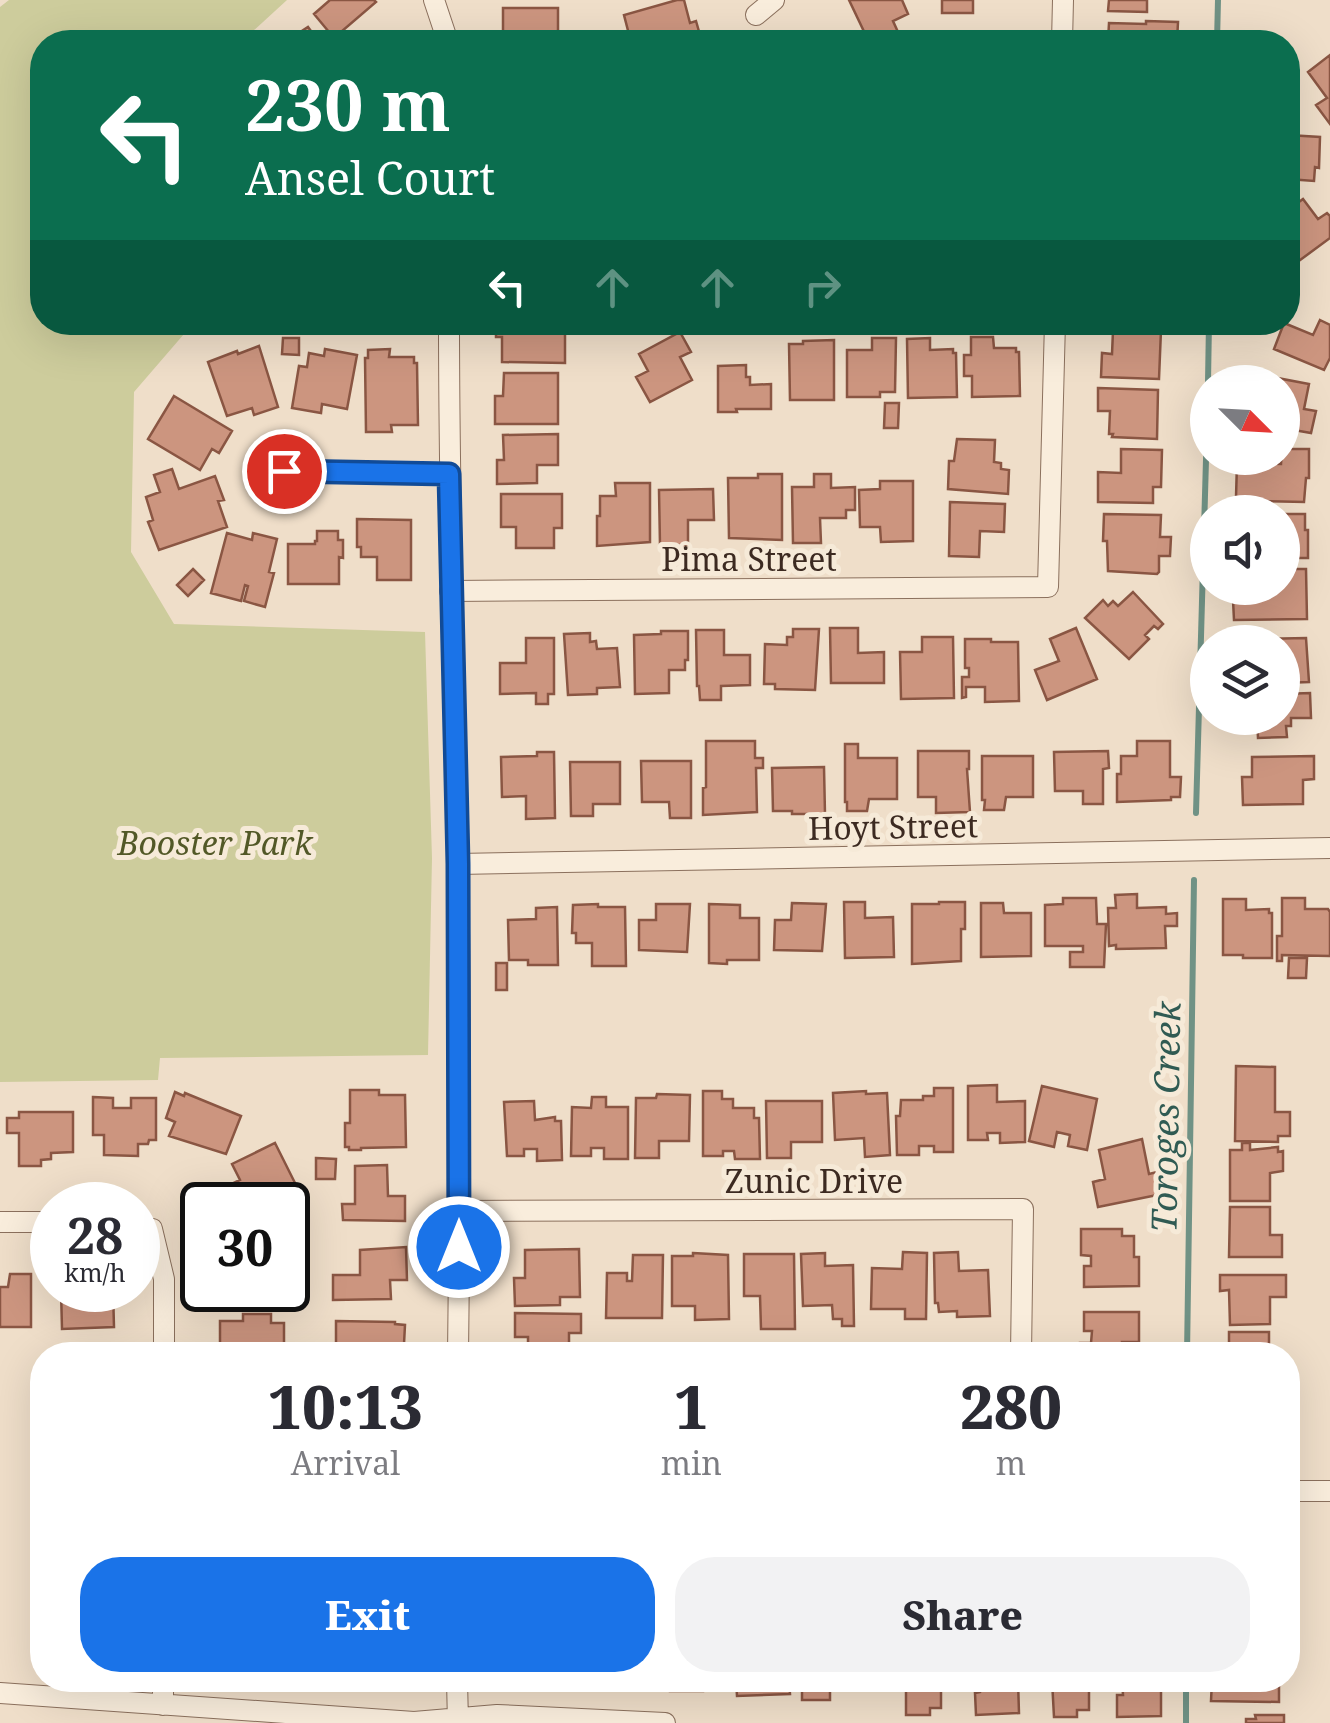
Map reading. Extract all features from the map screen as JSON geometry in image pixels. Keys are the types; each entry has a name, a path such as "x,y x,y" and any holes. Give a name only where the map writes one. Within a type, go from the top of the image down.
{"street":[{"path":"434,0 444,30"},
{"path":"756,15 774,0"},
{"path":"1062,30 1063,0"},
{"path":"449,335 450,590 458,864 458,1342"},
{"name":"Pima Street","path":"450,590 1048,588 1055,335"},
{"path":"284,471 449,474"},
{"name":"Hoyt Street","path":"458,864 1330,848"},
{"name":"Zunic Drive","path":"460,1212 1023,1209 1021,1342"},
{"path":"0,1222 30,1222"},
{"path":"160,1268 164,1279 164,1342"},
{"path":"1300,1490 1330,1490"},
{"path":"163,1692 163,1705"},
{"path":"458,1692 458,1720"},
{"path":"0,1693 414,1722 497,1715 665,1723"}],"green space":[{"name":"Booster Park","path":"9,0 287,0 254,30 30,30 30,335 183,335 134,392 131,552 174,624 425,632 432,858 428,1055 160,1058 158,1080 0,1082 0,7"}],"building":[{"path":"330,0 376,2 343,30 327,30 314,14"},
{"path":"684,0 690,23 696,21 699,30 628,30 624,15"},
{"path":"849,0 902,0 908,14 893,21 897,30 863,30"},
{"path":"942,0 973,0 973,13 942,13"},
{"path":"1109,0 1147,0 1147,12 1108,11"},
{"path":"503,8 558,8 558,30 503,30"},
{"path":"1178,22 1178,30 1109,30 1109,23"},
{"path":"1330,55 1330,124 1316,105 1327,98 1308,72"},
{"path":"1300,136 1320,137 1319,168 1315,167 1314,181 1300,180"},
{"path":"1303,199 1318,219 1327,213 1330,216 1330,238 1300,260"},
{"path":"1320,320 1330,325 1330,358 1324,370 1274,349 1279,335 1300,335 1300,330 1313,335"},
{"path":"565,335 565,363 502,362 502,337 496,337"},
{"path":"682,335 691,352 680,357 692,380 650,402 636,377 648,371 639,354"},
{"path":"1113,335 1161,335 1159,379 1101,377 1102,353 1112,354"},
{"path":"971,337 993,337 994,348 1016,348 1020,396 972,397 972,376 964,376 964,355 971,355"},
{"path":"283,338 299,338 299,355 282,354"},
{"path":"872,338 896,338 895,392 880,392 880,397 847,397 847,350 872,350"},
{"path":"930,338 930,350 953,349 956,353 957,397 908,398 907,339"},
{"path":"834,340 834,400 790,400 789,344"},
{"path":"259,346 278,407 254,415 252,408 227,416 208,362"},
{"path":"325,349 357,355 347,409 322,404 321,413 292,408 299,366 307,367 309,353 324,356"},
{"path":"390,349 389,357 414,357 417,363 418,425 391,425 392,432 366,432 365,358 368,350"},
{"path":"746,365 750,385 771,384 771,409 718,412 718,366"},
{"path":"504,373 558,373 558,424 495,424 495,396 503,396"},
{"path":"1300,382 1309,384 1304,409 1316,411 1311,433 1300,431"},
{"path":"1098,388 1158,390 1157,439 1112,437 1110,411 1098,411"},
{"path":"174,396 232,431 219,453 212,449 200,470 148,439"},
{"path":"885,403 899,403 898,428 884,428"},
{"path":"558,434 558,465 537,465 537,483 497,484 497,460 504,460 503,435"},
{"path":"957,439 995,440 994,462 1009,470 1008,494 948,489 949,461 954,461"},
{"path":"1121,449 1162,450 1161,487 1153,487 1153,503 1098,502 1098,472 1121,473"},
{"path":"1300,449 1309,449 1304,502 1300,502 1300,495 1236,495 1237,475 1300,475"},
{"path":"172,469 179,489 215,476 224,500 218,501 227,527 159,550 148,522 153,520 146,497 160,492 154,475"},
{"path":"758,474 782,474 782,540 729,538 728,478 758,478"},
{"path":"814,474 831,474 831,488 855,487 855,510 846,510 846,518 820,518 821,543 793,543 792,487 814,487"},
{"path":"880,481 913,481 913,541 881,542 880,527 860,527 859,490 880,489"},
{"path":"615,483 650,483 650,542 597,546 600,496 616,496"},
{"path":"713,489 714,520 688,520 688,545 660,545 659,490"},
{"path":"501,494 562,494 562,528 554,528 554,548 516,548 516,527 501,527"},
{"path":"950,502 1005,504 1004,532 980,531 979,557 949,556"},
{"path":"1104,514 1161,515 1160,537 1171,537 1170,556 1159,556 1157,574 1108,571"},
{"path":"1300,514 1305,514 1308,530 1308,558 1300,558"},
{"path":"357,519 411,520 411,580 377,580 377,557 361,557 361,547 357,547"},
{"path":"317,531 338,531 338,540 343,540 339,584 288,584 288,544 315,544"},
{"path":"227,533 252,540 253,533 277,539 265,607 244,601 248,586 245,585 241,601 211,593"},
{"path":"193,569 204,580 188,596 177,585"},
{"path":"1300,569 1306,569 1307,619 1234,620 1233,605 1300,605"},
{"path":"1133,592 1163,624 1145,635 1149,639 1129,659 1085,618 1103,600 1108,606 1113,601 1118,606"},
{"path":"830,628 858,628 858,653 884,652 884,683 831,683"},
{"path":"1076,628 1097,679 1047,700 1035,670 1059,661 1050,639"},
{"path":"793,629 819,629 815,690 775,689 775,684 764,684 765,644 787,645"},
{"path":"696,630 724,630 724,655 750,655 750,685 721,686 721,700 700,700"},
{"path":"688,631 685,670 669,670 669,693 635,694 634,635"},
{"path":"590,633 590,642 596,641 597,649 617,648 620,687 597,688 597,694 568,695 564,634"},
{"path":"922,637 953,637 954,698 901,699 900,652 922,652"},
{"path":"526,638 554,638 554,694 548,694 548,704 536,704 536,693 500,694 500,663 526,663"},
{"path":"1300,638 1306,638 1309,682 1300,682"},
{"path":"965,639 1018,642 1019,701 985,702 985,687 966,687 966,697 962,698 962,677 969,677 969,668 965,668"},
{"path":"1300,693 1310,693 1311,718 1300,718"},
{"path":"1258,735 1287,737 1258,738"},
{"path":"706,741 755,741 755,758 763,758 763,768 756,768 757,812 703,815"},
{"path":"1137,741 1170,741 1170,777 1181,777 1180,797 1117,802 1121,756 1137,756"},
{"path":"845,744 858,744 858,758 897,758 897,799 869,799 867,811 847,811"},
{"path":"918,751 969,751 970,812 936,813 936,797 918,797"},
{"path":"1108,751 1109,768 1103,769 1103,804 1083,804 1083,791 1055,791 1054,752"},
{"path":"537,752 554,752 555,818 526,819 526,796 502,797 501,757 537,756"},
{"path":"982,756 1033,756 1033,797 1006,797 1004,810 984,810"},
{"path":"1314,756 1314,779 1303,780 1303,804 1243,805 1242,777 1252,777 1252,757"},
{"path":"641,761 691,761 691,818 670,818 669,802 642,802"},
{"path":"570,762 620,762 620,804 593,804 593,816 571,816"},
{"path":"824,767 825,814 773,811 772,768"},
{"path":"1137,894 1137,908 1166,907 1166,914 1177,913 1177,926 1165,926 1166,948 1109,946 1108,908 1116,908 1115,895"},
{"path":"1063,898 1096,898 1097,924 1106,924 1104,967 1070,967 1070,952 1083,952 1083,946 1045,946 1045,905 1063,904"},
{"path":"1282,898 1305,898 1305,909 1328,909 1330,956 1282,955 1282,961 1277,961 1277,936 1282,936"},
{"path":"1223,899 1246,899 1246,910 1269,909 1272,958 1223,955"},
{"path":"844,902 865,902 865,918 893,917 894,957 845,958"},
{"path":"965,902 961,961 912,964 912,904"},
{"path":"792,903 826,904 822,951 774,950 775,920 791,920"},
{"path":"981,903 1003,903 1004,913 1031,913 1031,956 981,957"},
{"path":"656,904 690,904 687,952 639,950 639,920 656,920"},
{"path":"709,904 740,905 740,918 759,918 759,960 709,963"},
{"path":"573,905 625,907 626,966 592,966 592,943 576,943 576,933 572,933"},
{"path":"557,907 558,965 528,965 528,960 509,960 508,920 536,919 536,908"},
{"path":"1289,958 1307,958 1306,978 1288,978"},
{"path":"496,963 507,963 507,990 496,990"},
{"path":"1236,1066 1275,1067 1275,1112 1290,1112 1290,1136 1278,1136 1278,1142 1235,1141"},
{"path":"997,1085 997,1102 1025,1101 1025,1142 1000,1143 1000,1133 987,1133 988,1140 968,1140 968,1086"},
{"path":"1042,1086 1097,1099 1087,1150 1068,1146 1070,1135 1057,1132 1054,1147 1029,1141"},
{"path":"934,1088 953,1088 953,1152 934,1152 934,1146 919,1146 919,1155 897,1155 896,1116 900,1116 901,1100 934,1096"},
{"path":"350,1090 405,1095 406,1147 345,1147"},
{"path":"703,1091 722,1091 722,1099 733,1099 733,1108 754,1108 754,1118 759,1118 760,1159 735,1159 734,1151 723,1151 723,1156 703,1156"},
{"path":"175,1092 241,1116 226,1154 169,1136 175,1122 166,1118"},
{"path":"833,1093 887,1093 890,1155 865,1157 864,1138 835,1140"},
{"path":"657,1094 690,1095 689,1141 659,1141 659,1158 635,1158 636,1098 656,1098"},
{"path":"93,1097 113,1098 113,1108 131,1108 131,1098 156,1098 156,1140 138,1144 138,1156 104,1155 104,1135 93,1135"},
{"path":"592,1097 606,1097 606,1107 628,1107 628,1159 604,1159 604,1148 591,1148 591,1156 571,1156 572,1107 591,1108"},
{"path":"534,1101 535,1120 555,1117 555,1121 561,1121 562,1160 537,1161 537,1149 524,1149 524,1156 507,1156 504,1102"},
{"path":"766,1101 822,1101 822,1142 791,1142 791,1158 767,1158"},
{"path":"19,1112 73,1112 73,1152 51,1153 51,1159 41,1160 41,1166 19,1166 19,1133 7,1133 7,1118 19,1118"},
{"path":"1142,1139 1149,1174 1157,1172 1162,1194 1098,1207 1093,1182 1105,1179 1099,1150"},
{"path":"275,1143 294,1182 236,1182 240,1180 232,1164"},
{"path":"1242,1143 1250,1143 1250,1150 1278,1147 1278,1152 1283,1151 1283,1171 1270,1173 1270,1201 1230,1201 1230,1150 1242,1150"},
{"path":"316,1158 336,1159 335,1179 316,1179"},
{"path":"387,1165 388,1196 405,1196 405,1221 343,1220 342,1204 355,1204 355,1166"},
{"path":"1230,1207 1270,1207 1270,1235 1282,1235 1282,1257 1229,1257"},
{"path":"1081,1229 1122,1229 1122,1236 1134,1236 1139,1286 1084,1287 1084,1266 1091,1266 1091,1256 1081,1255"},
{"path":"406,1247 407,1280 390,1280 391,1299 333,1300 333,1275 360,1275 360,1250"},
{"path":"579,1249 580,1297 560,1297 560,1305 515,1306 514,1278 525,1278 525,1250"},
{"path":"903,1252 927,1253 926,1319 905,1319 905,1309 871,1309 872,1268 902,1269"},
{"path":"958,1252 959,1271 988,1270 990,1316 957,1317 957,1311 939,1312 935,1303 934,1253"},
{"path":"825,1253 825,1266 853,1265 854,1326 842,1326 842,1319 833,1319 832,1305 803,1306 801,1254"},
{"path":"744,1254 794,1254 795,1329 761,1329 760,1296 744,1296"},
{"path":"633,1255 663,1255 662,1318 606,1318 607,1273 627,1273 627,1281 632,1281"},
{"path":"728,1255 729,1319 695,1320 695,1306 672,1306 672,1256"},
{"path":"10,1274 30,1274 31,1327 0,1327 0,1287 8,1287"},
{"path":"1220,1275 1286,1275 1286,1297 1270,1297 1270,1324 1230,1325 1229,1290 1220,1291"},
{"path":"62,1312 114,1312 114,1327 62,1329"},
{"path":"1084,1312 1139,1312 1139,1342 1091,1342 1092,1331 1084,1331"},
{"path":"515,1313 581,1314 581,1333 569,1333 569,1342 528,1342 528,1337 515,1337"},
{"path":"243,1314 271,1314 271,1323 284,1323 284,1342 220,1342 220,1321 243,1321"},
{"path":"336,1321 405,1325 404,1342 336,1342"},
{"path":"1229,1332 1269,1332 1269,1342 1229,1342"},
{"path":"737,1692 790,1694 737,1696"},
{"path":"802,1692 830,1692 830,1700 802,1700"},
{"path":"906,1692 941,1692 941,1708 930,1708 930,1715 906,1715"},
{"path":"1018,1692 1019,1713 976,1715 975,1693"},
{"path":"1053,1692 1089,1692 1089,1710 1077,1710 1077,1717 1054,1717"},
{"path":"1123,1692 1161,1692 1161,1716 1117,1717 1117,1695"},
{"path":"1211,1692 1279,1692 1279,1702 1211,1701"},
{"path":"1255,1715 1284,1715 1284,1723 1246,1723 1246,1719 1256,1719"}],"waterway":[{"name":"Toroges Creek","path":"1217,30 1218,0"},
{"name":"Toroges Creek","path":"1208,365 1209,335"},
{"name":"Toroges Creek","path":"1196,813 1206,475"},
{"name":"Toroges Creek","path":"1187,1342 1194,880"},
{"name":"Toroges Creek","path":"1186,1692 1186,1723"}],"route":[{"path":"284,471 449,474 458,864 459,1247"}]}
